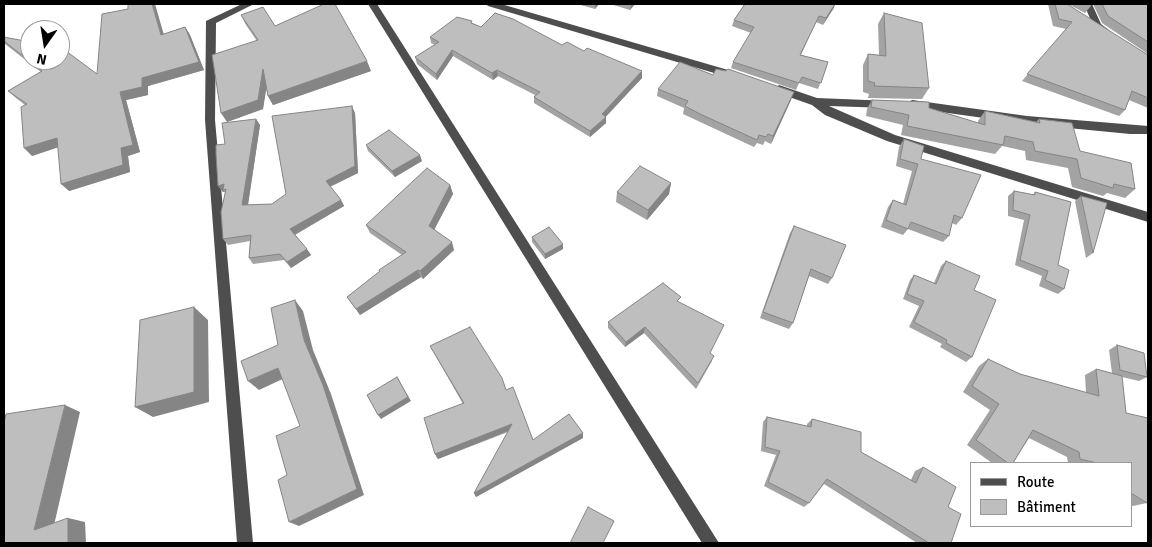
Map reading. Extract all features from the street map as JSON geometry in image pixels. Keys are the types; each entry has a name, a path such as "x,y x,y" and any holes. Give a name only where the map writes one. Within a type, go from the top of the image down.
{"street":[{"path":"245,543 210,120 211,21 249,4"},
{"path":"372,4 711,543"},
{"path":"491,4 743,78"},
{"path":"1088,4 1098,26"},
{"path":"1083,18 1119,41"},
{"path":"770,87 816,102 925,105 1036,121 1148,130"},
{"path":"816,102 830,112 891,138 1148,217"}],"building":[{"path":"128,4 152,4 161,35 185,27 199,62 142,78 142,87 120,92 133,145 121,148 123,165 61,184 57,138 24,148 21,107 27,104 8,91 42,71 41,70 70,70 70,54 97,74 102,14 128,9"},
{"path":"324,4 335,4 367,61 268,96 263,69 258,100 221,113 212,55 258,40 241,15 263,7 275,26"},
{"path":"745,4 835,4 826,18 819,16 800,55 828,62 821,83 802,77 799,83 733,62 754,27 734,20"},
{"path":"1055,4 1067,4 1148,55 1148,98 1132,91 1125,110 1027,74 1072,22 1059,19"},
{"path":"1102,4 1148,4 1148,42 1108,16"},
{"path":"495,13 513,19 562,45 567,42 584,51 587,48 642,71 602,114 606,117 590,131 534,97 540,92 497,70 492,73 452,50 436,74 415,57 439,42 430,37 457,17 472,21 471,23 481,27"},
{"path":"884,13 922,23 929,88 874,86 875,83 868,81 868,54 886,56"},
{"path":"4,37 20,40 20,54 4,41"},
{"path":"680,62 713,75 716,69 726,71 728,69 794,92 773,136 768,134 766,137 759,135 757,140 685,106 688,101 658,89"},
{"path":"872,100 929,102 929,108 985,125 985,111 1040,123 1039,119 1072,123 1080,151 1131,163 1135,189 1114,184 1113,188 1081,178 1077,159 1035,151 1033,142 1005,136 1003,145 907,126 909,115 871,107"},
{"path":"352,106 355,166 326,181 341,200 290,229 307,249 287,262 280,254 249,258 251,235 223,239 221,212 226,189 223,190 224,184 218,186 216,154 216,145 225,144 222,123 256,119 242,205 272,204 286,194 272,116"},
{"path":"389,130 420,155 392,171 366,145"},
{"path":"904,139 924,146 921,159 981,175 962,218 954,215 949,236 911,222 908,229 886,220 893,200 906,205 918,164 900,159"},
{"path":"640,166 671,183 648,210 617,192"},
{"path":"427,168 450,185 429,226 452,242 420,271 418,270 356,309 347,297 379,270 406,252 366,225"},
{"path":"1014,191 1035,195 1035,192 1071,202 1058,265 1069,270 1064,289 1045,280 1048,271 1020,260 1030,215 1013,210"},
{"path":"1081,196 1107,203 1093,253"},
{"path":"794,226 846,245 832,278 811,269 793,323 763,312"},
{"path":"549,227 563,244 545,254 532,237"},
{"path":"946,261 980,276 974,290 996,300 972,357 946,343 947,340 914,322 924,301 907,294 914,275 936,284"},
{"path":"663,283 681,297 677,301 724,325 710,353 714,356 698,383 645,327 626,342 608,322"},
{"path":"295,300 304,340 323,385 357,489 289,522 278,480 287,475 276,436 300,426 278,368 248,381 241,361 278,345 271,308"},
{"path":"194,307 194,392 135,407 140,320"},
{"path":"470,327 502,378 506,390 513,387 533,440 569,414 583,433 474,493 512,424 435,454 424,418 464,403 430,346"},
{"path":"1117,345 1144,353 1147,377 1120,370"},
{"path":"988,359 1020,374 1099,396 1096,369 1122,376 1126,413 1148,418 1147,503 1132,494 1132,462 1093,462 1080,459 1079,452 1033,430 1014,462 1007,462 976,440 999,404 972,386"},
{"path":"397,377 408,397 378,415 367,395"},
{"path":"65,405 34,530 68,518 68,543 4,543 4,423 6,414"},
{"path":"767,417 811,427 812,419 861,432 861,452 916,483 923,467 956,487 948,507 961,514 951,543 929,543 827,479 809,503 768,482 780,451 765,447"},
{"path":"588,507 614,521 603,543 570,543"}]}
